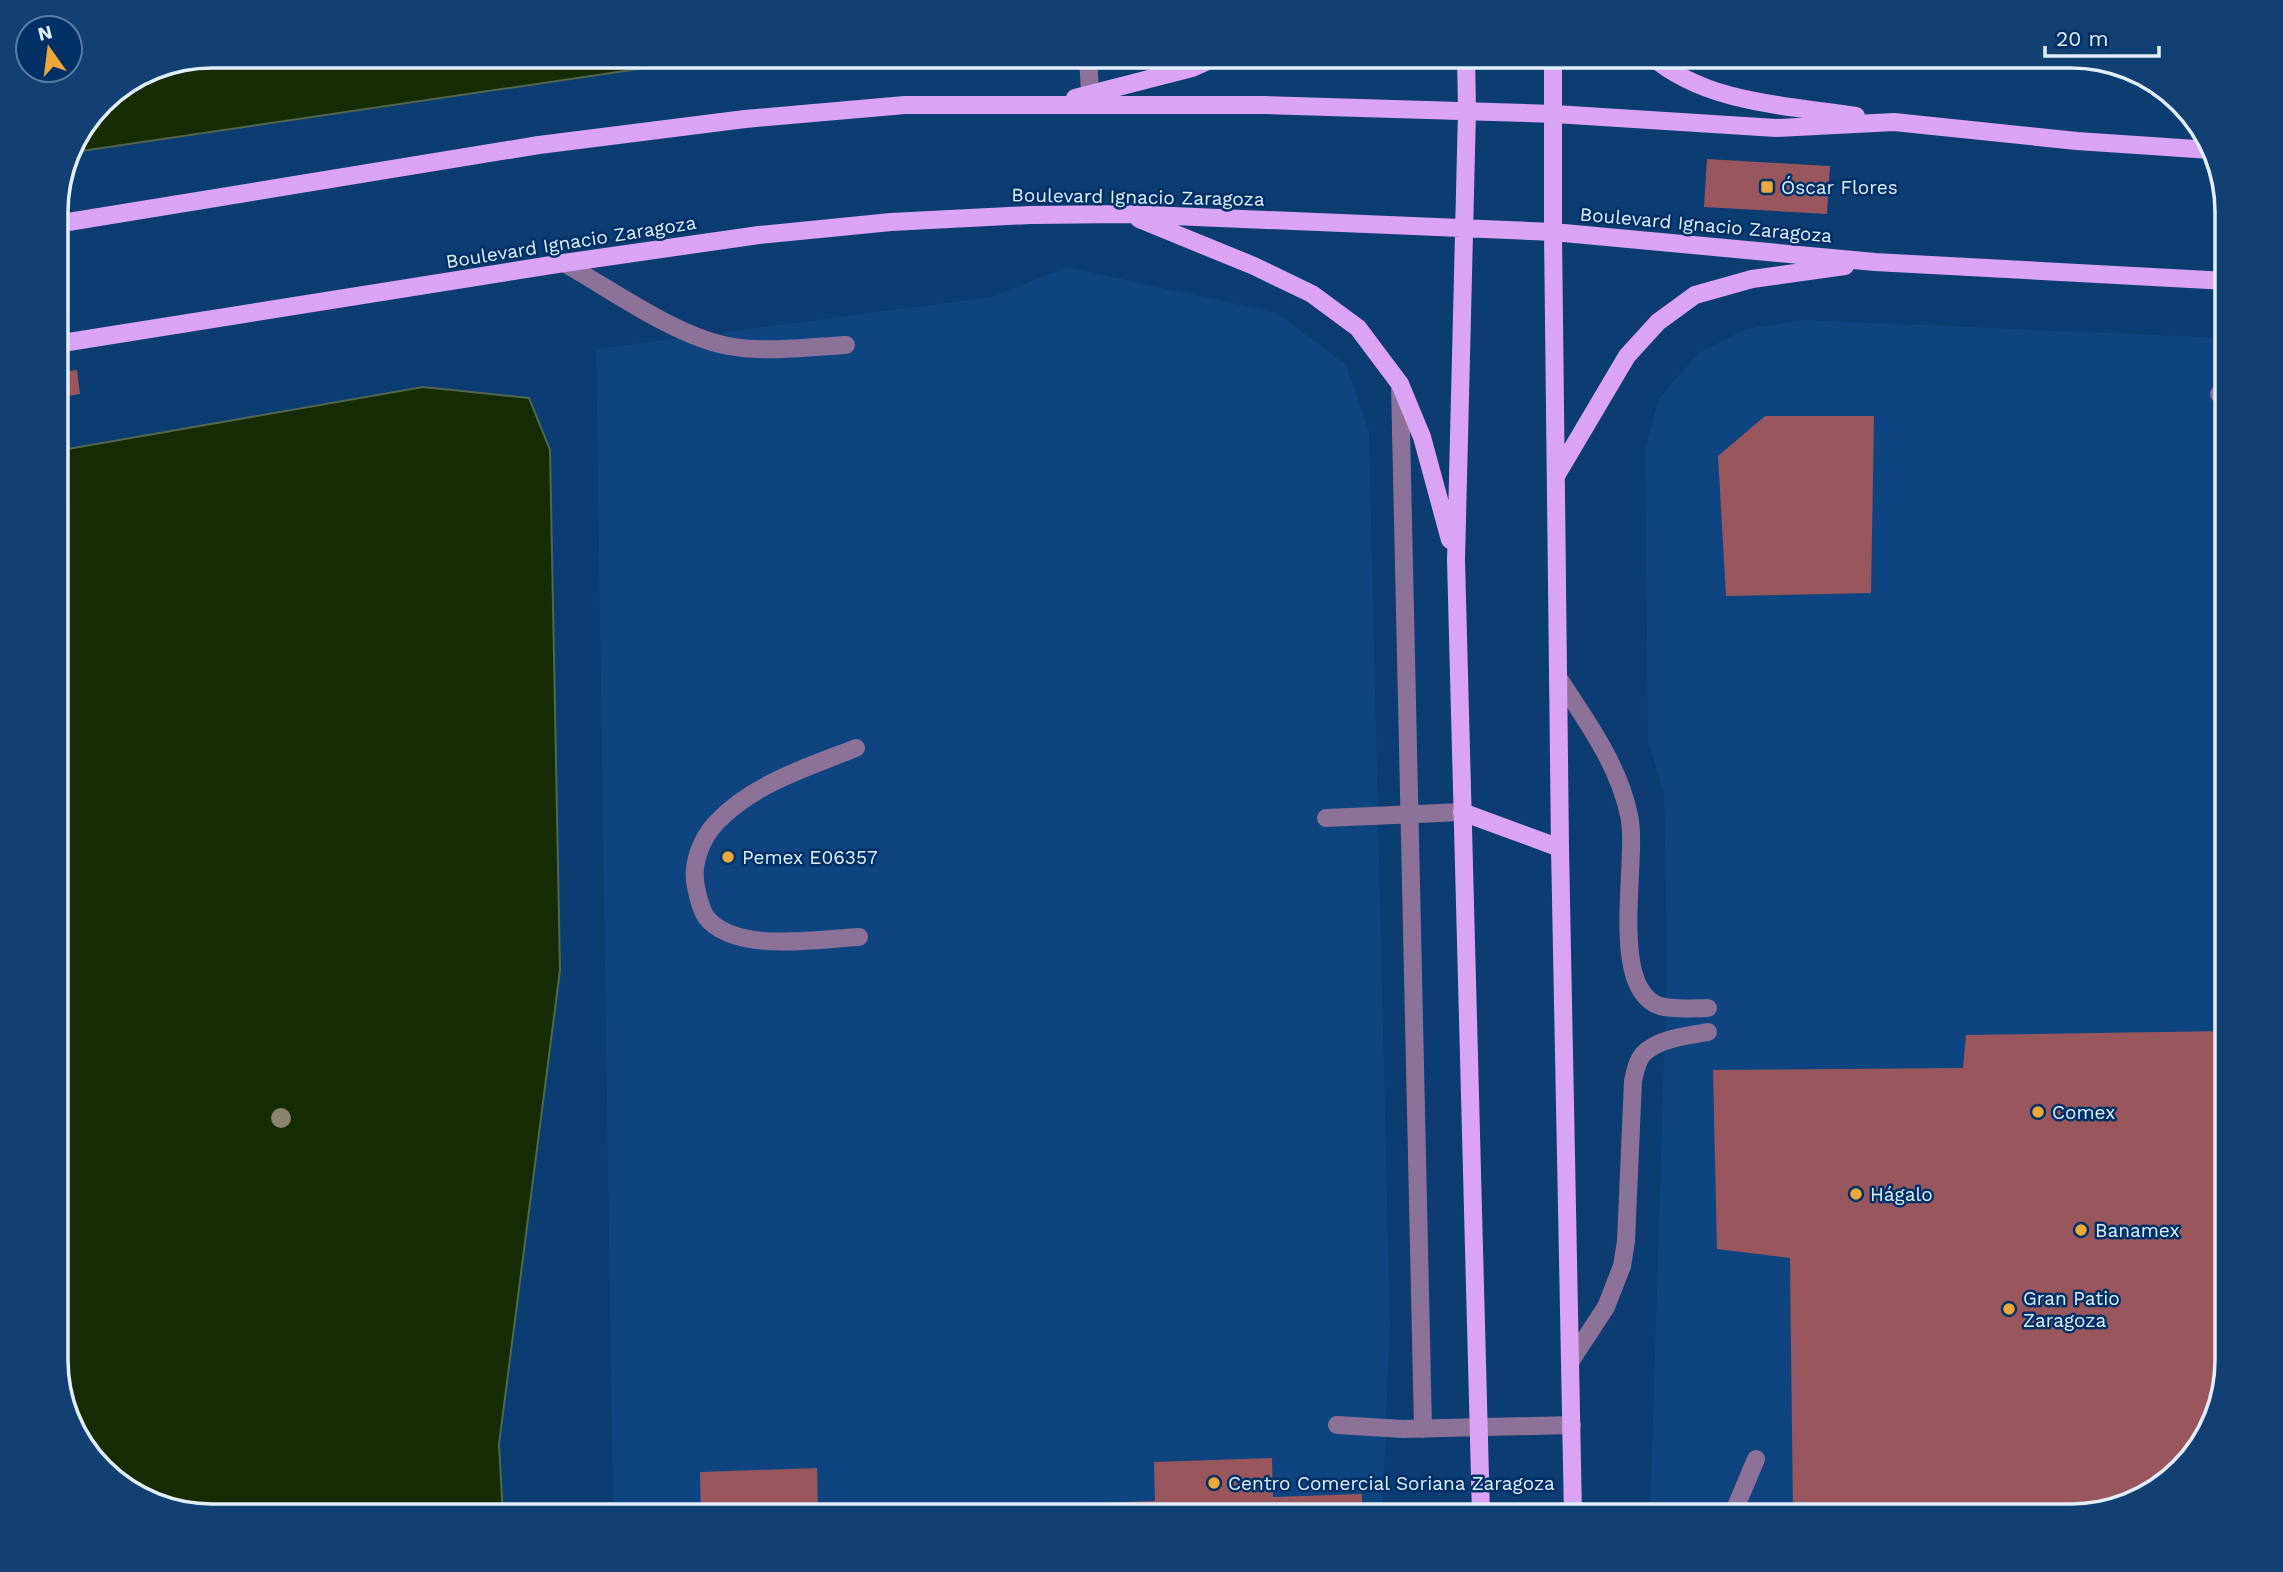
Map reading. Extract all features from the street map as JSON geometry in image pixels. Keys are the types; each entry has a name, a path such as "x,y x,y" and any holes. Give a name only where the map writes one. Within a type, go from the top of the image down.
{"main road":[{"path":"1060,103 1192,68"},
{"path":"1466,68 1455,560 1481,1504"},
{"path":"1553,68 1560,848 1573,1504"},
{"path":"1665,68 1723,95 1894,122 2077,141 2200,149"},
{"path":"69,222 539,145 731,121 905,105 1265,105 1555,114 1776,128 1894,122"},
{"path":"1126,214 1254,266 1312,294 1358,328 1400,384 1422,436 1455,560"},
{"name":"Boulevard Ignacio Zaragoza","path":"69,342 564,263 759,235 891,222 1030,215 1126,214 1553,232 1875,262 2215,280"},
{"path":"1556,476 1627,356 1658,322 1695,295 1752,279 1875,262"},
{"path":"1462,813 1560,848"}],"lane":[{"path":"1089,68 1090,93"},
{"path":"564,263 668,323 725,346 752,349 846,345"},
{"path":"1400,384 1423,1429"},
{"path":"1558,677 1613,767 1625,797 1630,818 1631,845 1629,952 1631,970 1638,987 1647,999 1658,1005 1672,1008 1708,1008"},
{"path":"856,748 767,786 734,807 715,824 700,847 694,880 704,914 723,931 760,941 859,937"},
{"path":"1326,818 1462,813"},
{"path":"1570,1362 1606,1307 1622,1266 1626,1241 1633,1081 1642,1055 1671,1040 1708,1032"},
{"path":"1337,1426 1423,1429 1572,1425"},
{"path":"1737,1504 1756,1460"}],"shaded area":[{"path":"645,68 82,151 98,124 132,92 166,76 193,69"},
{"path":"1067,267 1277,313 1346,365 1369,432 1390,1324 1382,1504 613,1504 596,349 992,297"},
{"path":"1805,320 2215,337 2214,1379 2200,1424 2179,1455 2151,1480 2108,1499 2071,1504 1650,1504 1667,961 1664,794 1648,741 1645,450 1659,398 1699,353 1746,329"},
{"path":"423,387 529,398 550,450 560,970 499,1444 502,1504 193,1503 166,1496 132,1480 98,1448 79,1415 69,1379 69,449"}],"building":[{"name":"Óscar Flores","path":"1707,159 1830,166 1827,214 1704,207"},
{"path":"77,370 80,394 69,396 69,371"},
{"path":"1765,416 1874,416 1871,593 1726,596 1718,456"},
{"name":"Gran Patio Zaragoza","path":"2215,1031 2215,1360 2214,1379 2207,1406 2191,1440 2166,1468 2135,1489 2108,1499 2071,1504 1793,1504 1790,1258 1717,1249 1713,1070 1963,1068 1966,1035"},
{"path":"1272,1458 1273,1497 1362,1494 1362,1504 1063,1504 1155,1501 1154,1462"},
{"path":"817,1468 818,1504 701,1504 700,1472"}],"place":[{"name":"Óscar Flores","path":"1767,187"},
{"name":"Pemex E06357","path":"728,857"},
{"name":"Comex","path":"2038,1112"},
{"name":"Hágalo","path":"1856,1194"},
{"name":"Banamex","path":"2081,1230"},
{"name":"Gran Patio Zaragoza","path":"2009,1309"},
{"name":"Centro Comercial Soriana Zaragoza","path":"1214,1483"}]}
